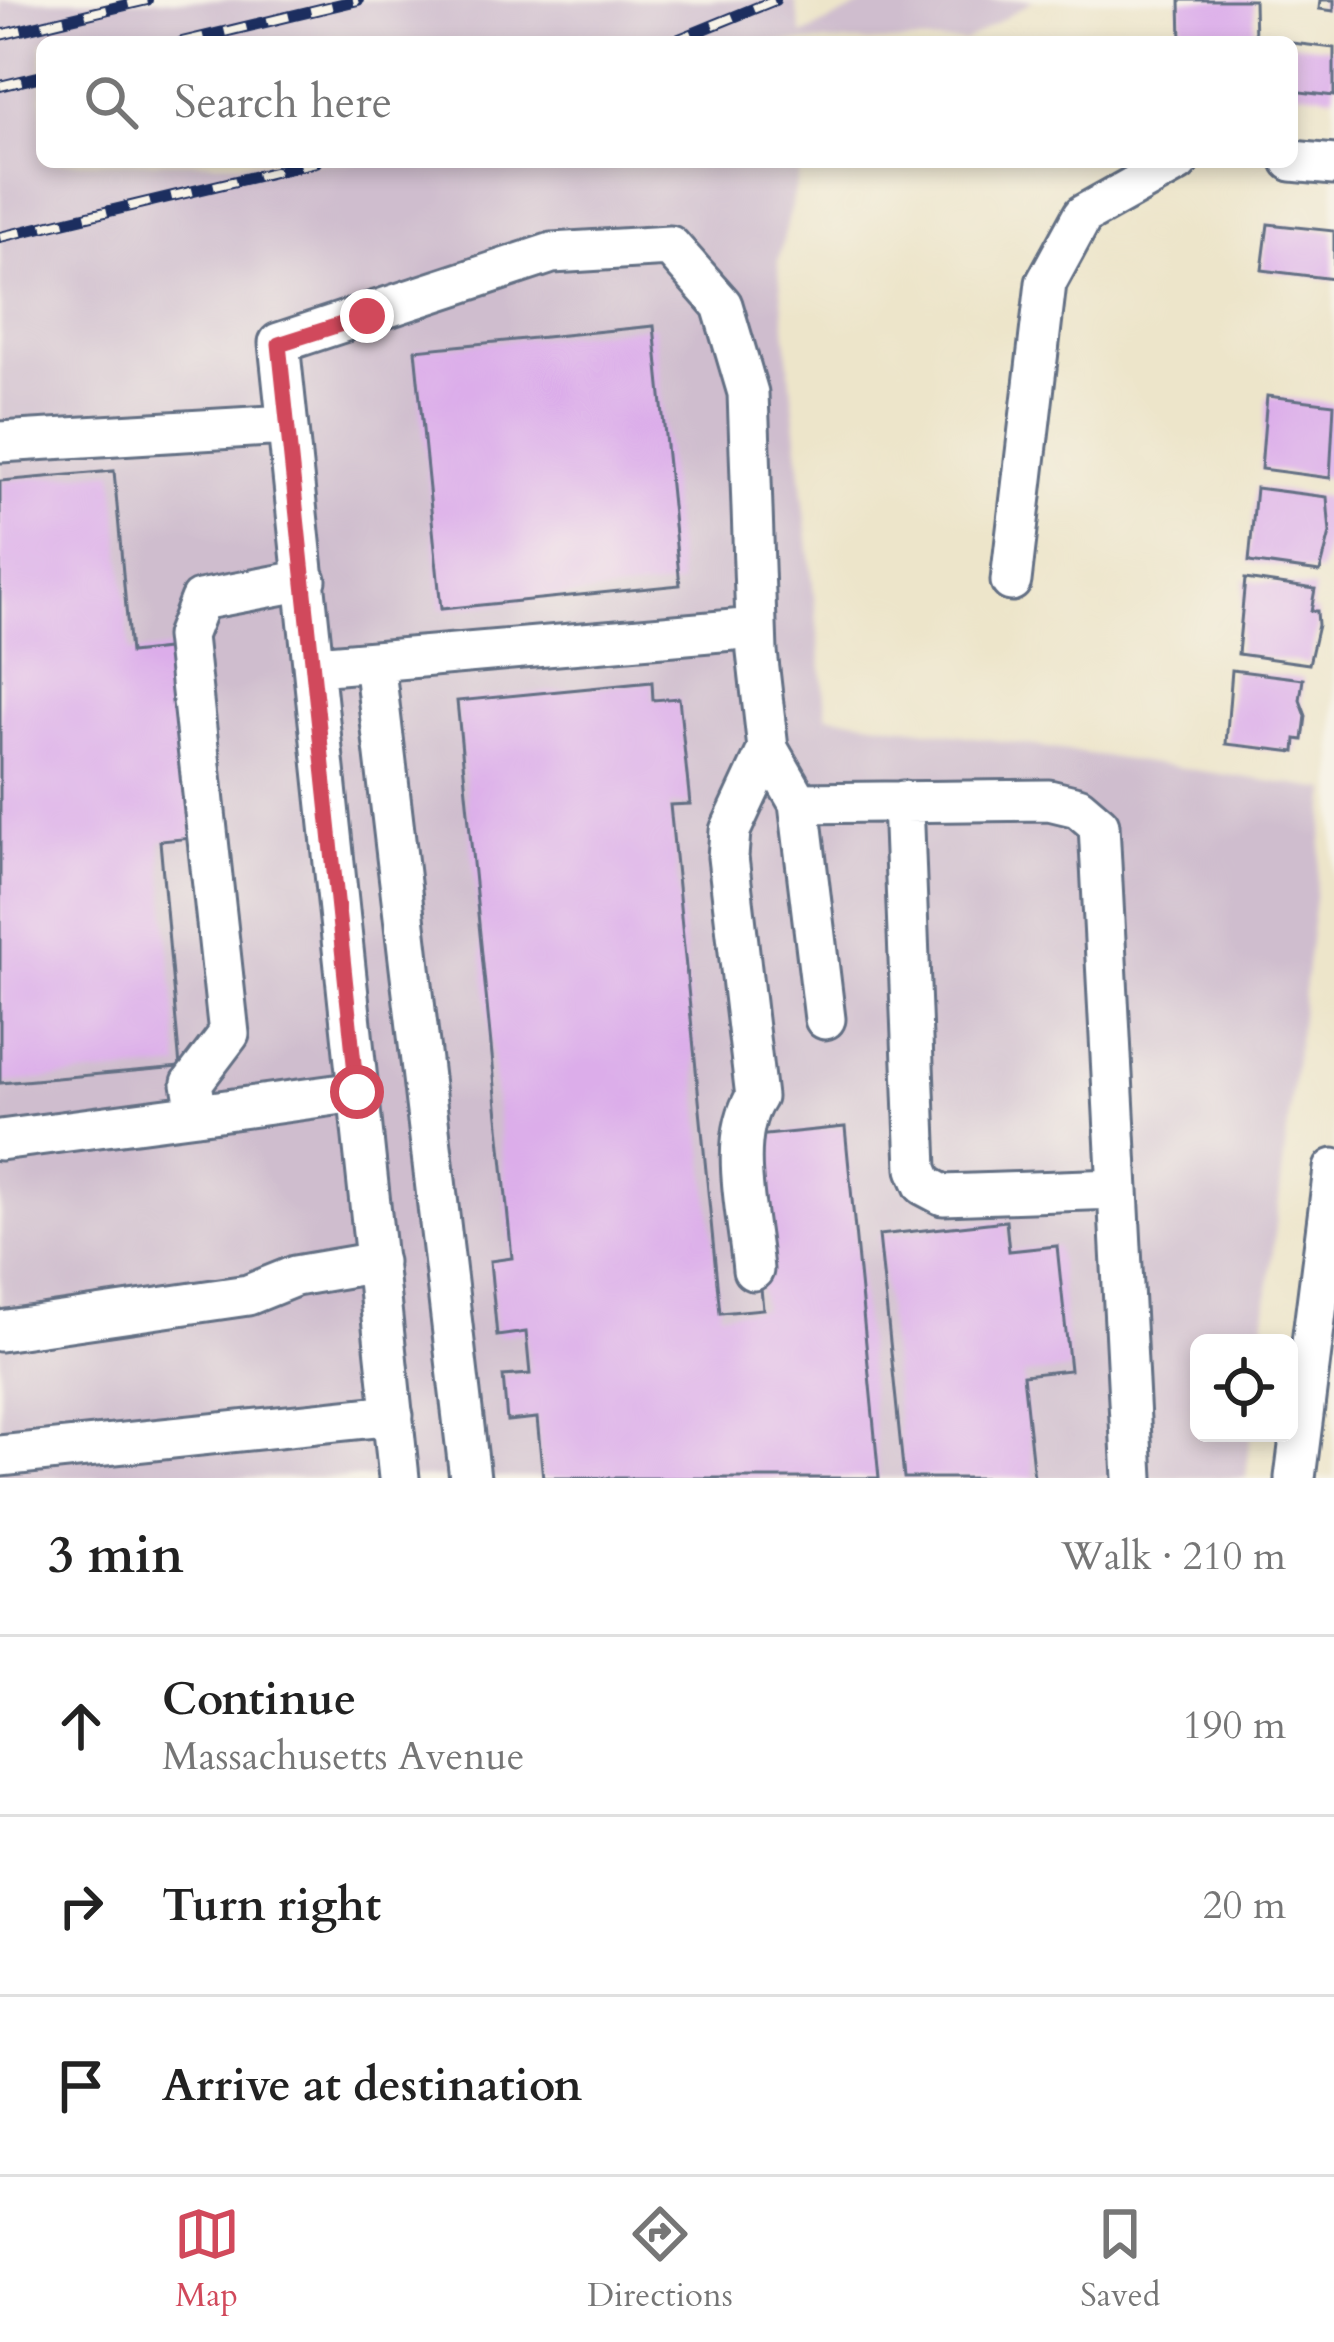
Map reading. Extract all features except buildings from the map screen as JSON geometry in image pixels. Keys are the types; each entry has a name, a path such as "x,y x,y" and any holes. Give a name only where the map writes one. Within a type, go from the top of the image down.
{"street":[{"path":"1298,162 1334,166"},
{"path":"1011,581 1046,283 1083,215 1167,168"},
{"path":"400,1478 279,344 552,253 670,246 722,305 748,393 756,628 768,748 799,803 825,1019"},
{"path":"0,442 286,425"},
{"path":"197,1114 192,1083 229,1034 186,636 200,600 306,580"},
{"path":"316,666 756,628"},
{"path":"374,661 470,1478"},
{"path":"753,1270 742,1138 744,1115 756,1097 728,857 730,831 768,748"},
{"path":"799,803 1049,800 1078,807 1099,825 1133,1478"},
{"path":"903,801 917,1168 924,1185 943,1195 1116,1189"},
{"path":"0,1140 357,1092"},
{"path":"1295,1478 1334,1168"},
{"path":"0,1331 248,1295 295,1276 377,1262"},
{"path":"0,1456 393,1415"}],"shaded area":[{"path":"0,0 795,0 802,35 873,0 1034,0 975,36 36,36 36,168 801,168 778,261 827,715 1328,790 1263,1334 1190,1334 1190,1442 1250,1442 1246,1478 0,1478"}],"railway":[{"path":"0,35 147,0"},
{"path":"207,36 358,0"},
{"path":"687,36 775,0"},
{"path":"0,86 36,77"},
{"path":"0,237 291,168"}],"route":[{"path":"357,1092 279,344 367,316"}]}
